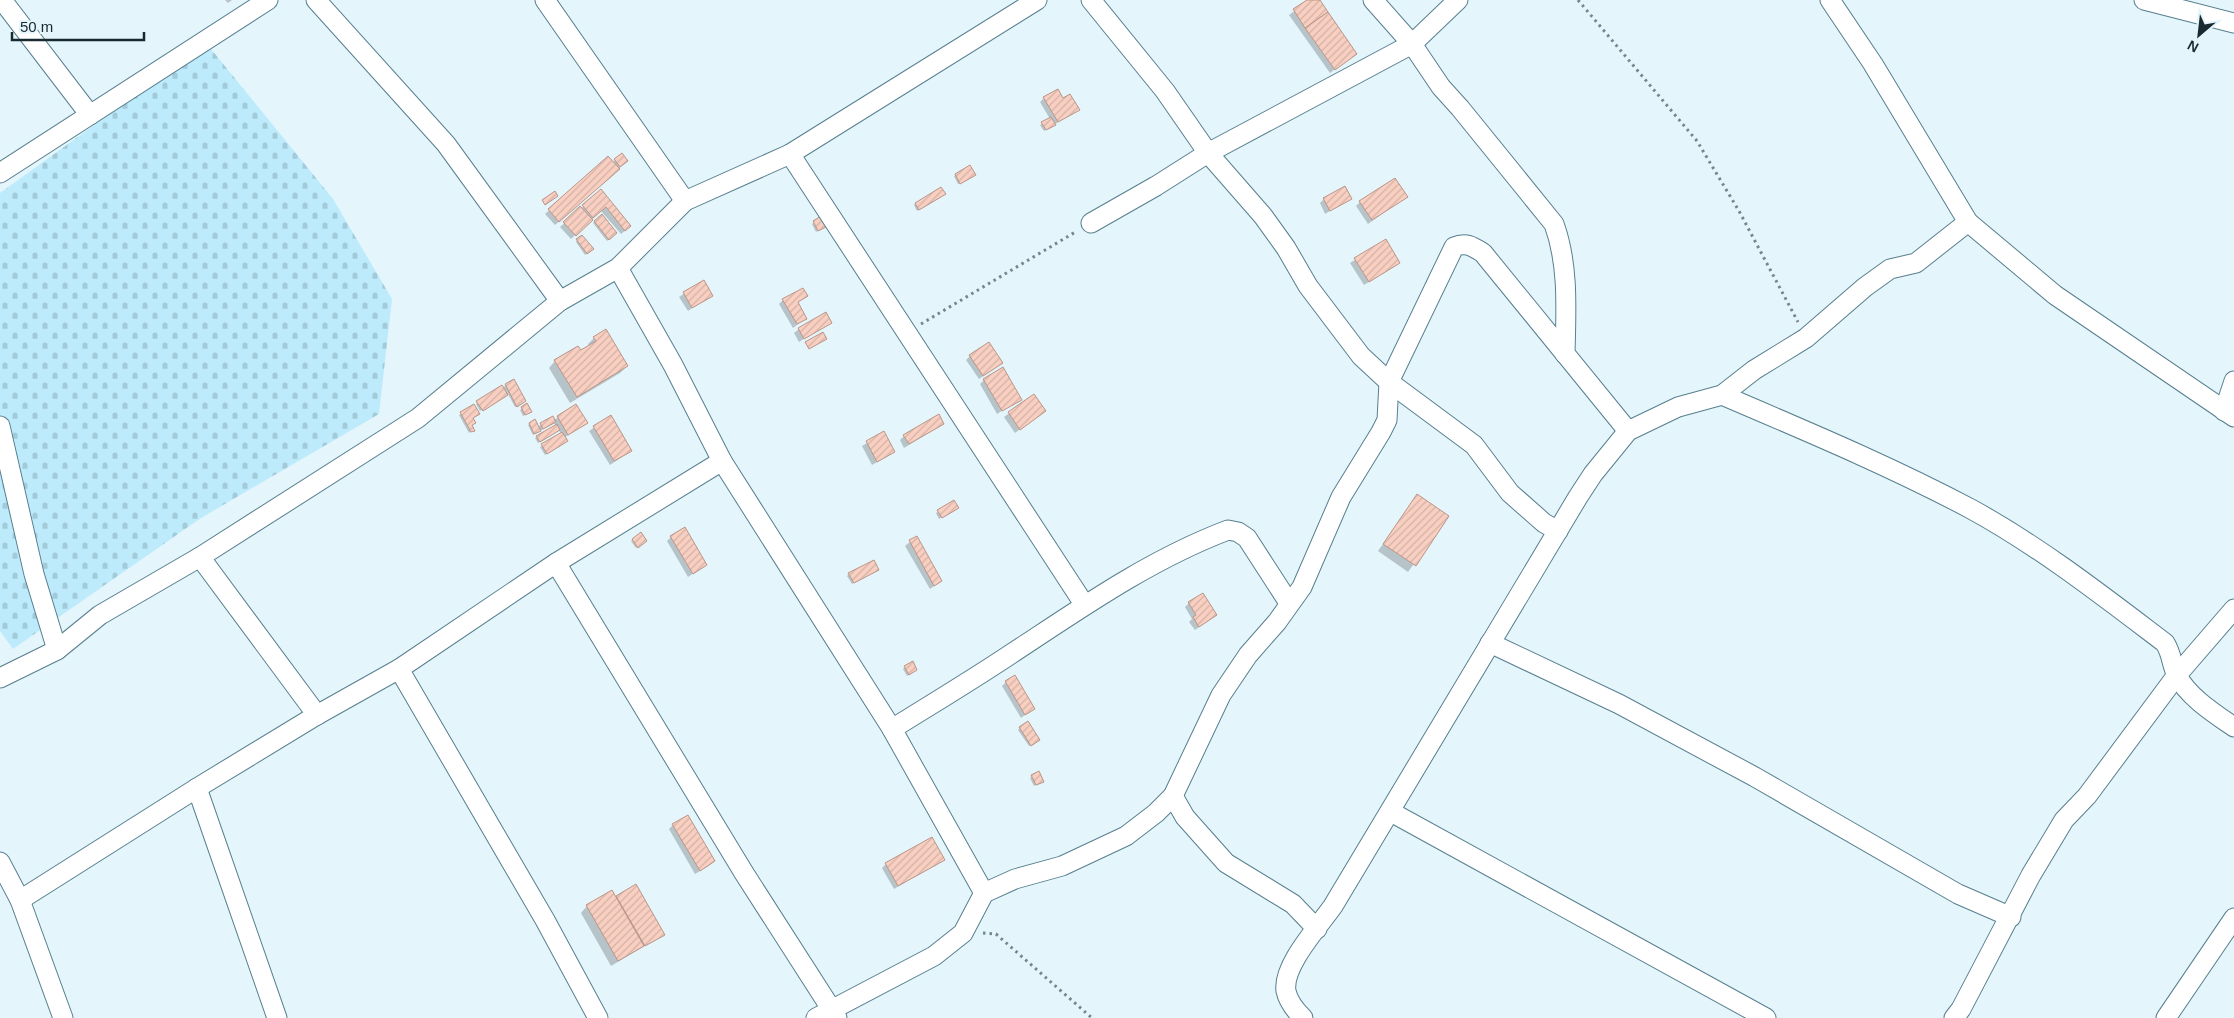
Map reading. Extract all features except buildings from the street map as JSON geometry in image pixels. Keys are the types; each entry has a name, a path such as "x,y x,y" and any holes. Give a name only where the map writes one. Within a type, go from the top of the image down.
{"street":[{"path":"2,0 90,115"},
{"path":"0,173 268,0"},
{"path":"316,0 446,144 560,301"},
{"path":"0,678 57,650 100,615 200,556 418,418 560,301 618,268 685,200 790,154 1037,0"},
{"path":"1091,0 1166,91 1208,153 1263,216 1339,330 1361,356 1389,382 1466,439 1510,494 1544,523 1558,531"},
{"path":"1373,0 1412,44 1441,87 1554,224 1560,240 1567,297 1565,354"},
{"path":"1091,223 1156,186 1208,153 1412,44 1458,0"},
{"path":"1830,0 1873,64 1968,222 2055,295 2229,414 2234,382"},
{"path":"2144,0 2234,23"},
{"path":"555,3 685,200"},
{"path":"790,154 1084,604"},
{"path":"1302,1018 1295,1010 1286,993 1286,980 1305,943 1317,929 1391,812 1429,744 1592,474 1628,431 1678,407 1722,395 1754,370 1806,338 1865,287 1890,269 1916,263 1968,222"},
{"path":"556,564 828,1015 934,956 963,933 984,893 1015,879 1062,866 1126,836 1156,813 1172,796 1221,695 1248,655 1277,622 1302,587 1341,498 1387,420 1389,382 1454,247 1463,243 1483,253 1628,431"},
{"path":"618,268 672,365 722,461 892,728 984,893"},
{"path":"1722,395 1863,455 1973,510 2080,578 2165,643 2172,655 2176,675 2200,703 2234,727"},
{"path":"0,426 34,574 57,650"},
{"path":"20,900 197,788 317,715 399,669 556,564 722,461"},
{"path":"892,728 1010,655 1084,604 1164,558 1228,530 1238,532 1247,538 1289,603"},
{"path":"200,556 317,715"},
{"path":"1954,1018 2010,916 2030,875 2064,820 2088,796 2176,675 2234,608"},
{"path":"1490,642 1618,704 1755,777 1958,894 2010,916"},
{"path":"399,669 540,912 598,1018"},
{"path":"197,788 277,1018"},
{"path":"1172,796 1186,817 1226,863 1293,904 1317,929"},
{"path":"1391,812 1766,1018"},
{"path":"0,862 20,900 62,1018"},
{"path":"2166,1018 2234,918"}],"path":[{"path":"1578,0 1696,141 1738,211 1806,338"},
{"path":"908,332 1091,223"},
{"path":"963,933 996,934 1092,1018"}],"green space":[{"path":"211,49 333,199 392,299 379,414 201,518 13,649 0,631 0,193 136,95"}]}
